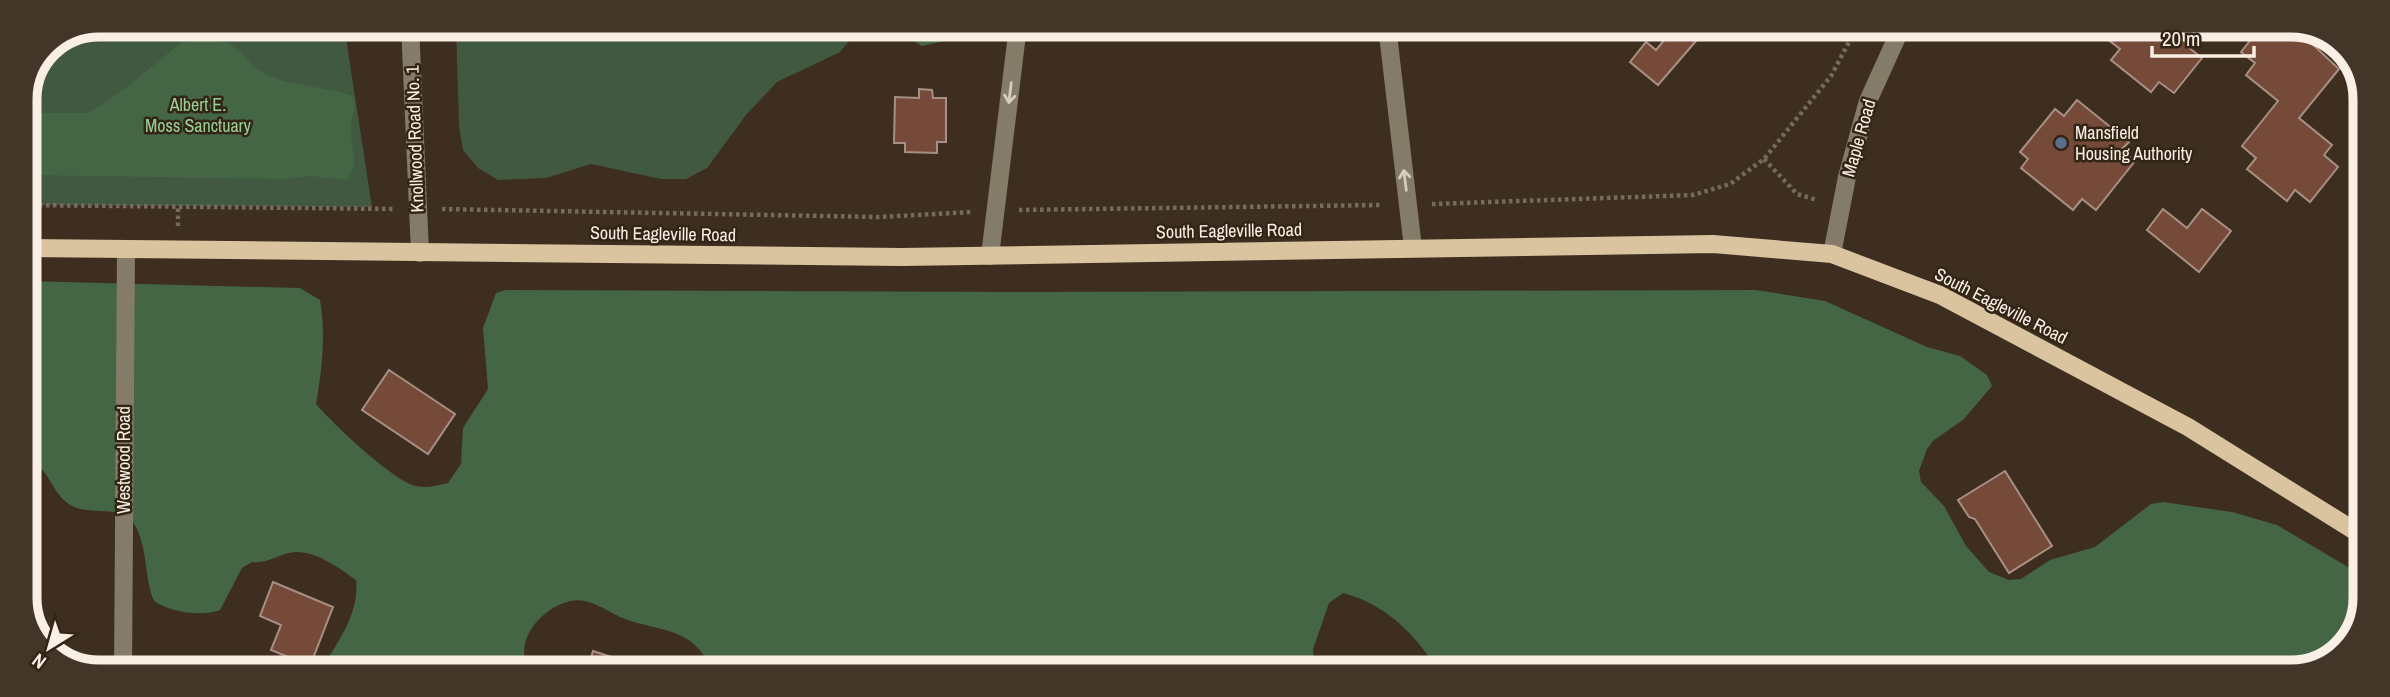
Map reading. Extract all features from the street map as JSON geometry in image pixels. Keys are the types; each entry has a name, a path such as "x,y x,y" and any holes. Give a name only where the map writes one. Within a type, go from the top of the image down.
{"main road":[{"name":"South Eagleville Road","path":"37,248 990,256 1713,244 1832,254 1940,295 2188,427 2353,530"}],"street":[{"name":"Knollwood Road No. 1","path":"411,37 420,253"},
{"path":"990,256 1017,37"},
{"path":"1388,37 1413,248"},
{"name":"Maple Road","path":"1832,254 1840,208 1868,101 1897,37"},
{"name":"Westwood Road","path":"123,660 125,249"}],"path":[{"path":"450,209 879,217 995,211 1408,205 1692,195 1730,184 1764,159 1831,76 1853,37"},
{"path":"1764,159 1797,194 1840,208"},
{"path":"37,205 386,209"}],"green space":[{"name":"Albert E. Moss Sanctuary","path":"346,37 372,207 37,205 37,99 41,75 47,64 64,47 87,38"},
{"path":"456,37 852,37 840,52 777,82 746,115 707,168 686,179 661,179 591,164 546,178 498,180 478,168 463,150 459,126"},
{"path":"907,37 946,37 944,41 922,46"},
{"path":"204,38 229,44 261,72 272,77 352,96 354,108 351,135 355,161 351,174 346,180 311,176 287,179 37,175 37,113 89,113 127,87 182,42"},
{"path":"37,281 300,288 320,300 323,352 316,404 378,463 406,482 424,487 448,483 461,464 463,428 488,389 483,328 496,293 506,290 1756,290 1825,301 1927,347 1960,356 1987,375 1992,386 1963,420 1934,440 1927,449 1919,471 1921,482 1944,506 1966,546 1989,572 2009,580 2021,579 2050,560 2095,547 2151,504 2163,502 2232,512 2277,525 2353,570 2353,606 2349,622 2335,642 2318,654 2299,660 1431,660 1394,619 1371,604 1343,593 1329,603 1313,649 1314,660 706,660 696,646 676,633 625,619 590,602 576,600 557,606 533,626 524,647 524,660 327,660 351,616 356,580 319,557 295,552 252,562 242,568 220,610 195,613 168,608 154,601 140,536 131,520 116,512 72,506 60,496 37,465"}],"building":[{"path":"1667,37 1699,37 1658,85 1630,62 1646,42 1656,50"},
{"path":"2196,37 2188,47 2202,58 2174,93 2159,82 2151,92 2111,60 2120,49 2106,38"},
{"path":"2253,37 2299,37 2307,39 2339,69 2299,118 2332,145 2324,155 2338,167 2310,202 2295,190 2287,201 2247,169 2256,158 2242,146 2278,101 2246,75 2255,63 2241,52"},
{"path":"919,89 932,90 933,98 946,98 946,142 937,142 937,153 905,152 905,143 894,143 895,97 919,98"},
{"path":"2077,100 2129,142 2121,150 2135,161 2096,210 2082,199 2073,210 2021,168 2028,159 2020,152 2055,109 2064,116"},
{"path":"2163,209 2187,228 2202,209 2231,231 2199,272 2147,230"},
{"path":"389,370 455,414 428,454 362,410"},
{"path":"2005,471 2052,546 2009,573 1975,519 1969,517 1958,500"},
{"path":"273,582 333,607 312,660 295,660 271,650 281,625 260,616"},
{"path":"593,651 620,660 590,660"}],"place":[{"name":"Mansfield Housing Authority","path":"2061,143"}]}
